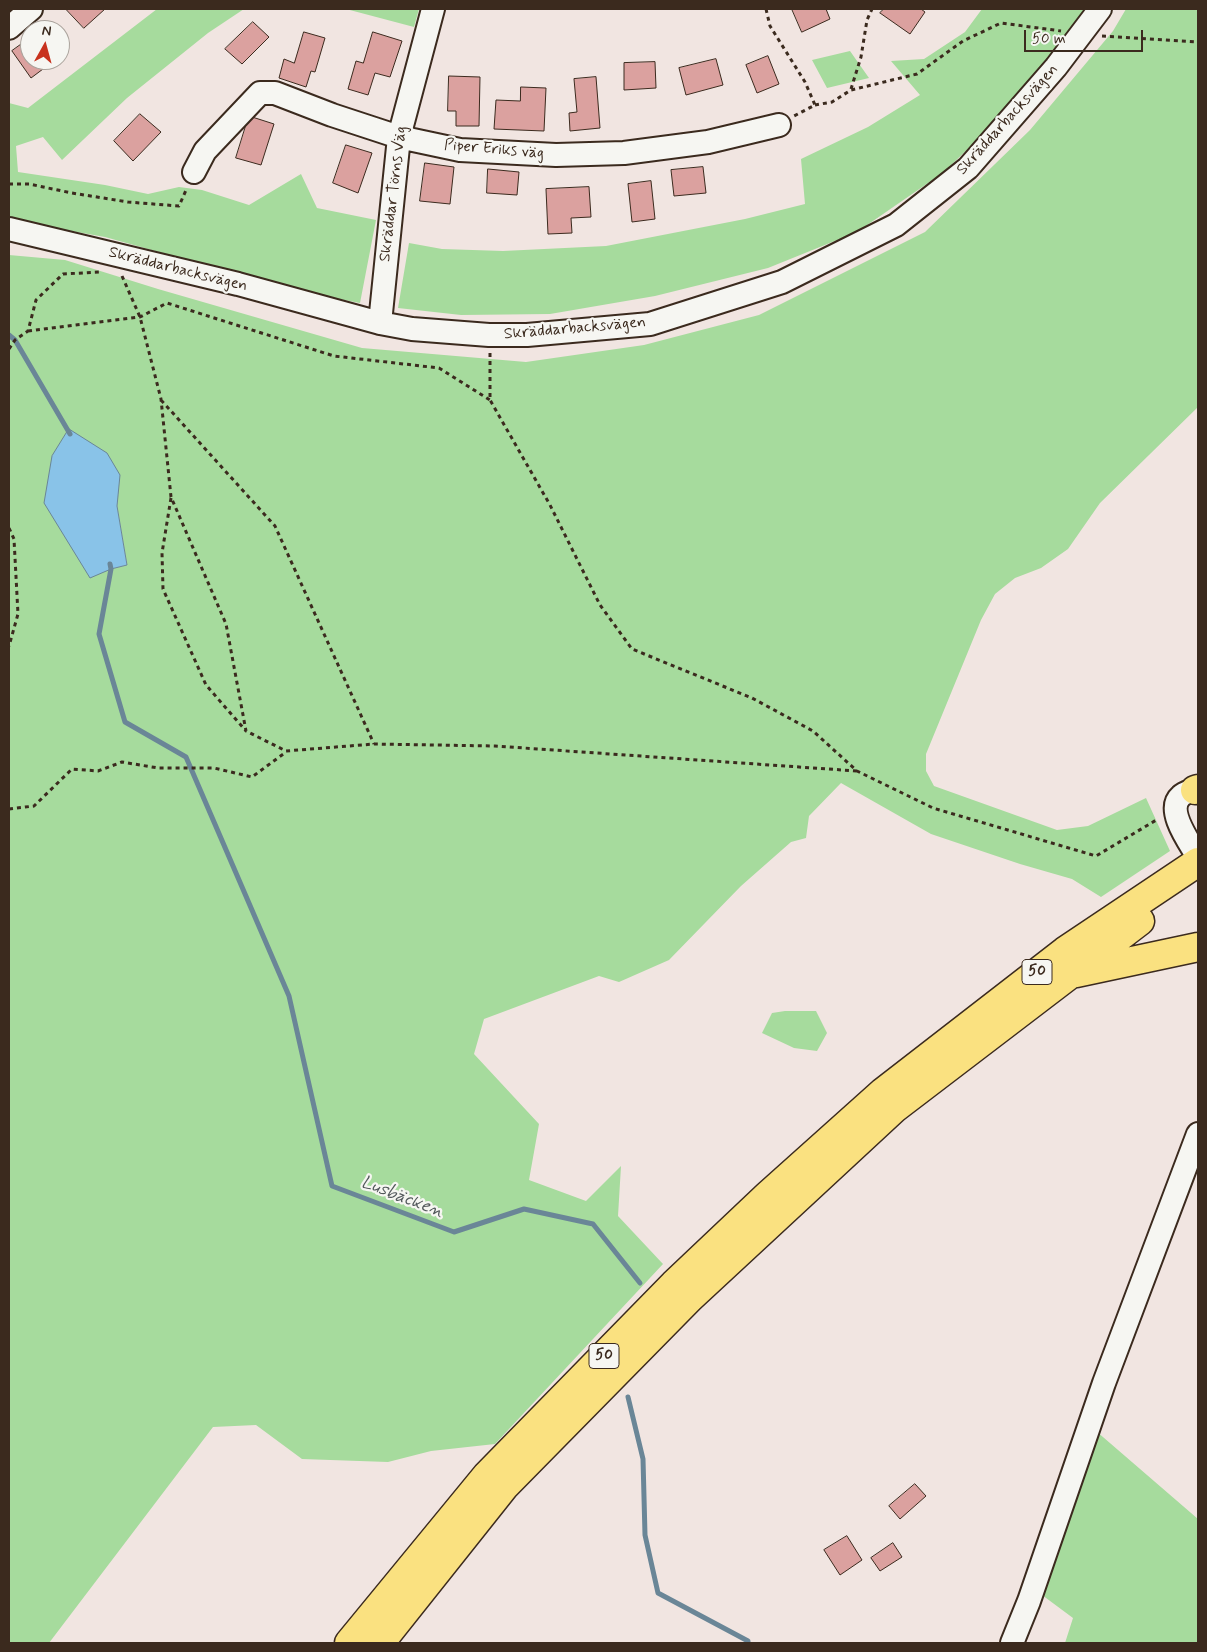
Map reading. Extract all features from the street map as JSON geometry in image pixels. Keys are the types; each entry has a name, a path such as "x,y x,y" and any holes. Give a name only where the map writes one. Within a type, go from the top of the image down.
{"highway":[{"name":"50","path":"349,1643 487,1476 674,1284 768,1195 883,1092 1065,951 1198,862"},
{"name":"50","path":"380,1643 504,1487 690,1298 895,1108 1141,920 1198,880"},
{"path":"1068,975 1198,947"}],"street":[{"path":"9,28 31,9"},
{"name":"Skräddar Törns Väg","path":"380,323 399,137 433,9"},
{"name":"Skräddarbacksvägen","path":"9,229 119,263 238,284 380,323 412,329 489,335 527,335 650,324 782,282 896,225 968,168 1056,68 1100,9"},
{"name":"Piper Eriks väg","path":"194,172 205,151 260,93 275,93 332,115 399,137 460,150 566,155 624,153 708,142 779,125"},
{"path":"1197,789 1182,794 1176,801 1175,809 1179,822 1198,857"},
{"path":"1012,1643 1032,1592 1104,1384 1198,1134"}],"path":[{"path":"766,9 770,26 805,82 815,105"},
{"path":"851,90 861,57 867,20 872,9"},
{"path":"779,125 815,105 832,102 851,90 918,74 963,40 1001,23 1081,34 1198,42"},
{"path":"9,184 29,184 109,199 179,206 194,172"},
{"path":"28,331 36,300 63,274 119,263 140,317 161,399 171,497 162,553 163,589 206,685 246,731 286,752"},
{"path":"9,349 15,340 28,331 140,317 167,303 334,356 440,368 490,400 550,506 600,606 632,649 752,698 813,731 857,771 933,808 1096,856 1175,809"},
{"path":"489,335 490,400"},
{"path":"161,399 276,526 374,744"},
{"path":"171,497 226,624 246,731"},
{"path":"9,528 14,539 18,614 9,646"},
{"path":"9,809 34,806 72,769 98,770 122,762 158,768 214,768 252,777 286,752 374,744 496,746 857,771"}],"green space":[{"path":"157,9 244,9 208,33 127,98 62,160 43,137 16,146 18,172 105,185 148,194 179,187 202,190 249,205 301,174 317,208 376,220 360,303 302,292 105,237 9,220 9,103 28,108"},
{"path":"346,9 419,9 414,27"},
{"path":"982,9 1088,9 1010,108 944,172 857,232 768,268 655,296 550,314 461,315 398,308 409,243 442,249 503,251 606,246 745,219 805,204 801,159 868,127 920,95 891,61 924,59 965,32"},
{"path":"1126,9 1198,9 1198,407 1100,503 1068,549 1041,568 1015,578 995,594 981,620 926,754 926,771 934,786 1057,830 1088,826 1146,798 1170,851 1101,897 1072,879 1020,864 931,834 841,783 809,816 806,838 791,842 741,886 669,960 619,982 599,976 484,1019 474,1054 539,1124 529,1180 586,1201 621,1166 618,1216 663,1264 495,1444 431,1451 388,1462 302,1459 256,1425 213,1427 49,1643 9,1643 9,255 65,260 362,348 526,362 644,345 759,315 925,232 1030,130 1113,31","holes":["117,506 127,565 111,569"]},
{"path":"850,51 869,78 827,88 812,60"},
{"path":"816,1011 827,1033 817,1051 794,1048 762,1033 772,1013"},
{"path":"1096,1431 1198,1519 1198,1643 1065,1643 1073,1618 1042,1595"}],"water":[{"path":"69,429 107,453 120,475 117,506 127,565 111,569 90,578 44,503 52,456"}],"building":[{"path":"66,9 105,9 84,28"},
{"path":"792,9 826,9 830,19 802,32"},
{"path":"884,9 921,9 925,12 910,34 880,13"},
{"path":"253,22 269,37 242,64 225,49"},
{"path":"304,32 325,38 315,72 311,71 306,87 279,78 284,59 294,63"},
{"path":"373,32 402,41 390,77 375,73 368,95 348,89 356,61 363,63"},
{"path":"20,45 20,62 12,51"},
{"path":"768,56 779,84 757,93 746,65"},
{"path":"716,59 723,85 686,95 679,68"},
{"path":"655,62 656,88 624,90 624,63"},
{"path":"25,70 42,70 31,78"},
{"path":"449,76 480,77 479,126 456,126 456,111 448,111"},
{"path":"596,77 600,128 570,131 569,113 577,112 574,79"},
{"path":"521,87 546,88 544,131 494,129 496,100 520,101"},
{"path":"140,114 161,132 133,161 114,141"},
{"path":"249,116 274,124 261,165 236,158"},
{"path":"346,145 372,153 358,193 333,183"},
{"path":"425,163 454,167 450,204 420,201"},
{"path":"703,167 706,193 674,196 671,170"},
{"path":"488,169 519,172 517,195 487,193"},
{"path":"651,181 655,219 632,222 628,184"},
{"path":"589,187 591,217 571,218 572,233 548,234 546,189"},
{"path":"915,1484 926,1496 900,1519 889,1506"},
{"path":"847,1536 862,1560 840,1575 824,1550"},
{"path":"893,1543 902,1557 880,1571 871,1558"}],"waterway":[{"path":"9,335 15,340 70,434"},
{"path":"110,564 111,569 99,634 125,722 186,757 289,996 332,1186 454,1232 524,1209 593,1224 640,1283"},
{"name":"Lusbäcken","path":"628,1397 643,1459 645,1535 658,1593 748,1641 748,1643"}]}
